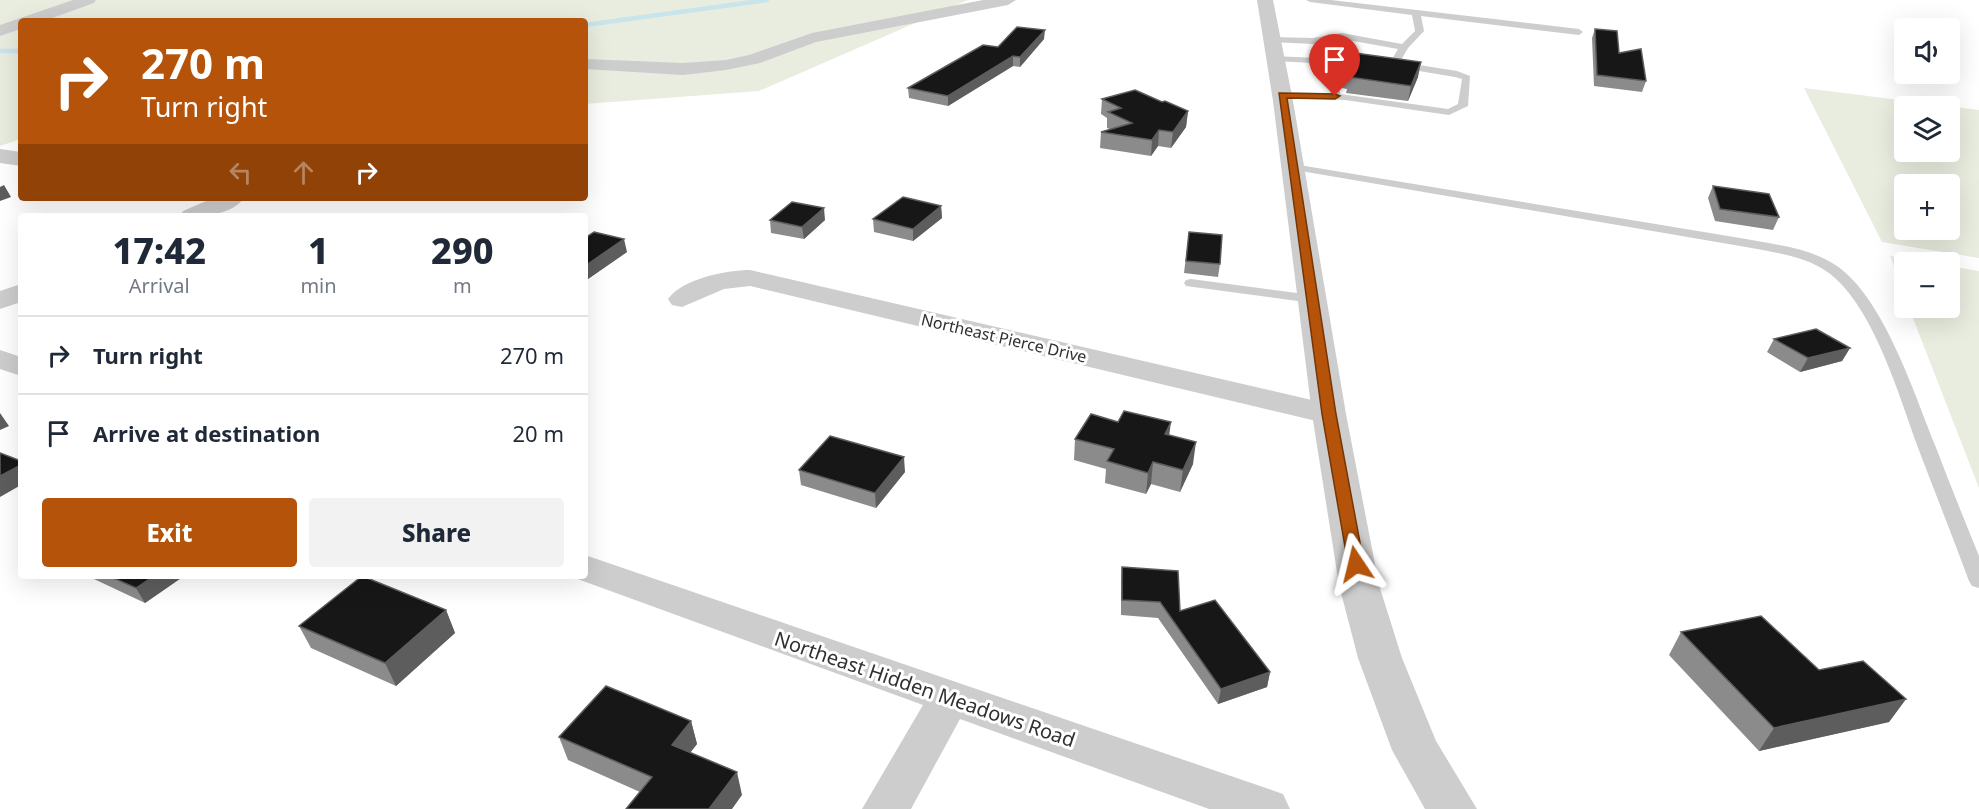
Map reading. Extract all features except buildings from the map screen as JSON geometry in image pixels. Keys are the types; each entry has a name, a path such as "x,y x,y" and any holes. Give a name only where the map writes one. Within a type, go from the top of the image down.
{"street":[{"path":"37,18 88,0"},
{"path":"588,64 683,69 726,65 754,59 812,38 1008,0"},
{"path":"1265,0 1282,95 1329,414 1359,585 1380,658 1416,750 1452,809"},
{"path":"0,31 18,24"},
{"path":"0,156 18,159"},
{"path":"199,213 225,201"},
{"name":"Northeast Pierce Drive","path":"682,299 713,282 733,277 750,278 1329,414"},
{"path":"0,302 18,293"},
{"path":"0,359 18,366"},
{"name":"Northeast Hidden Meadows Road","path":"588,569 1266,809"},
{"path":"886,809 950,698"}],"lane":[{"path":"1310,0 1579,32"},
{"path":"1394,64 1404,47 1420,31 1416,12"},
{"path":"1274,49 1342,36 1404,47"},
{"path":"1274,49 1335,61 1394,64 1457,74 1467,78 1464,106 1449,112 1335,96 1282,95"},
{"path":"1335,61 1335,96"},
{"path":"1293,167 1746,243 1820,262 1841,275 1865,307 1896,369 1979,581"},
{"path":"1191,283 1312,299"}],"shaded area":[{"path":"0,0 968,0 759,91 588,104 588,18 18,18 18,140 0,146"},
{"path":"1804,88 1894,99 1894,162 1960,162 1960,107 1979,110 1979,258 1960,255 1960,252 1943,252 1882,242"},
{"path":"1960,268 1979,271 1979,488 1913,318 1960,318"}],"waterway":[{"path":"588,25 767,0"},
{"path":"0,51 18,51"}],"route":[{"path":"1335,96 1282,95 1329,414 1356,564"}]}
